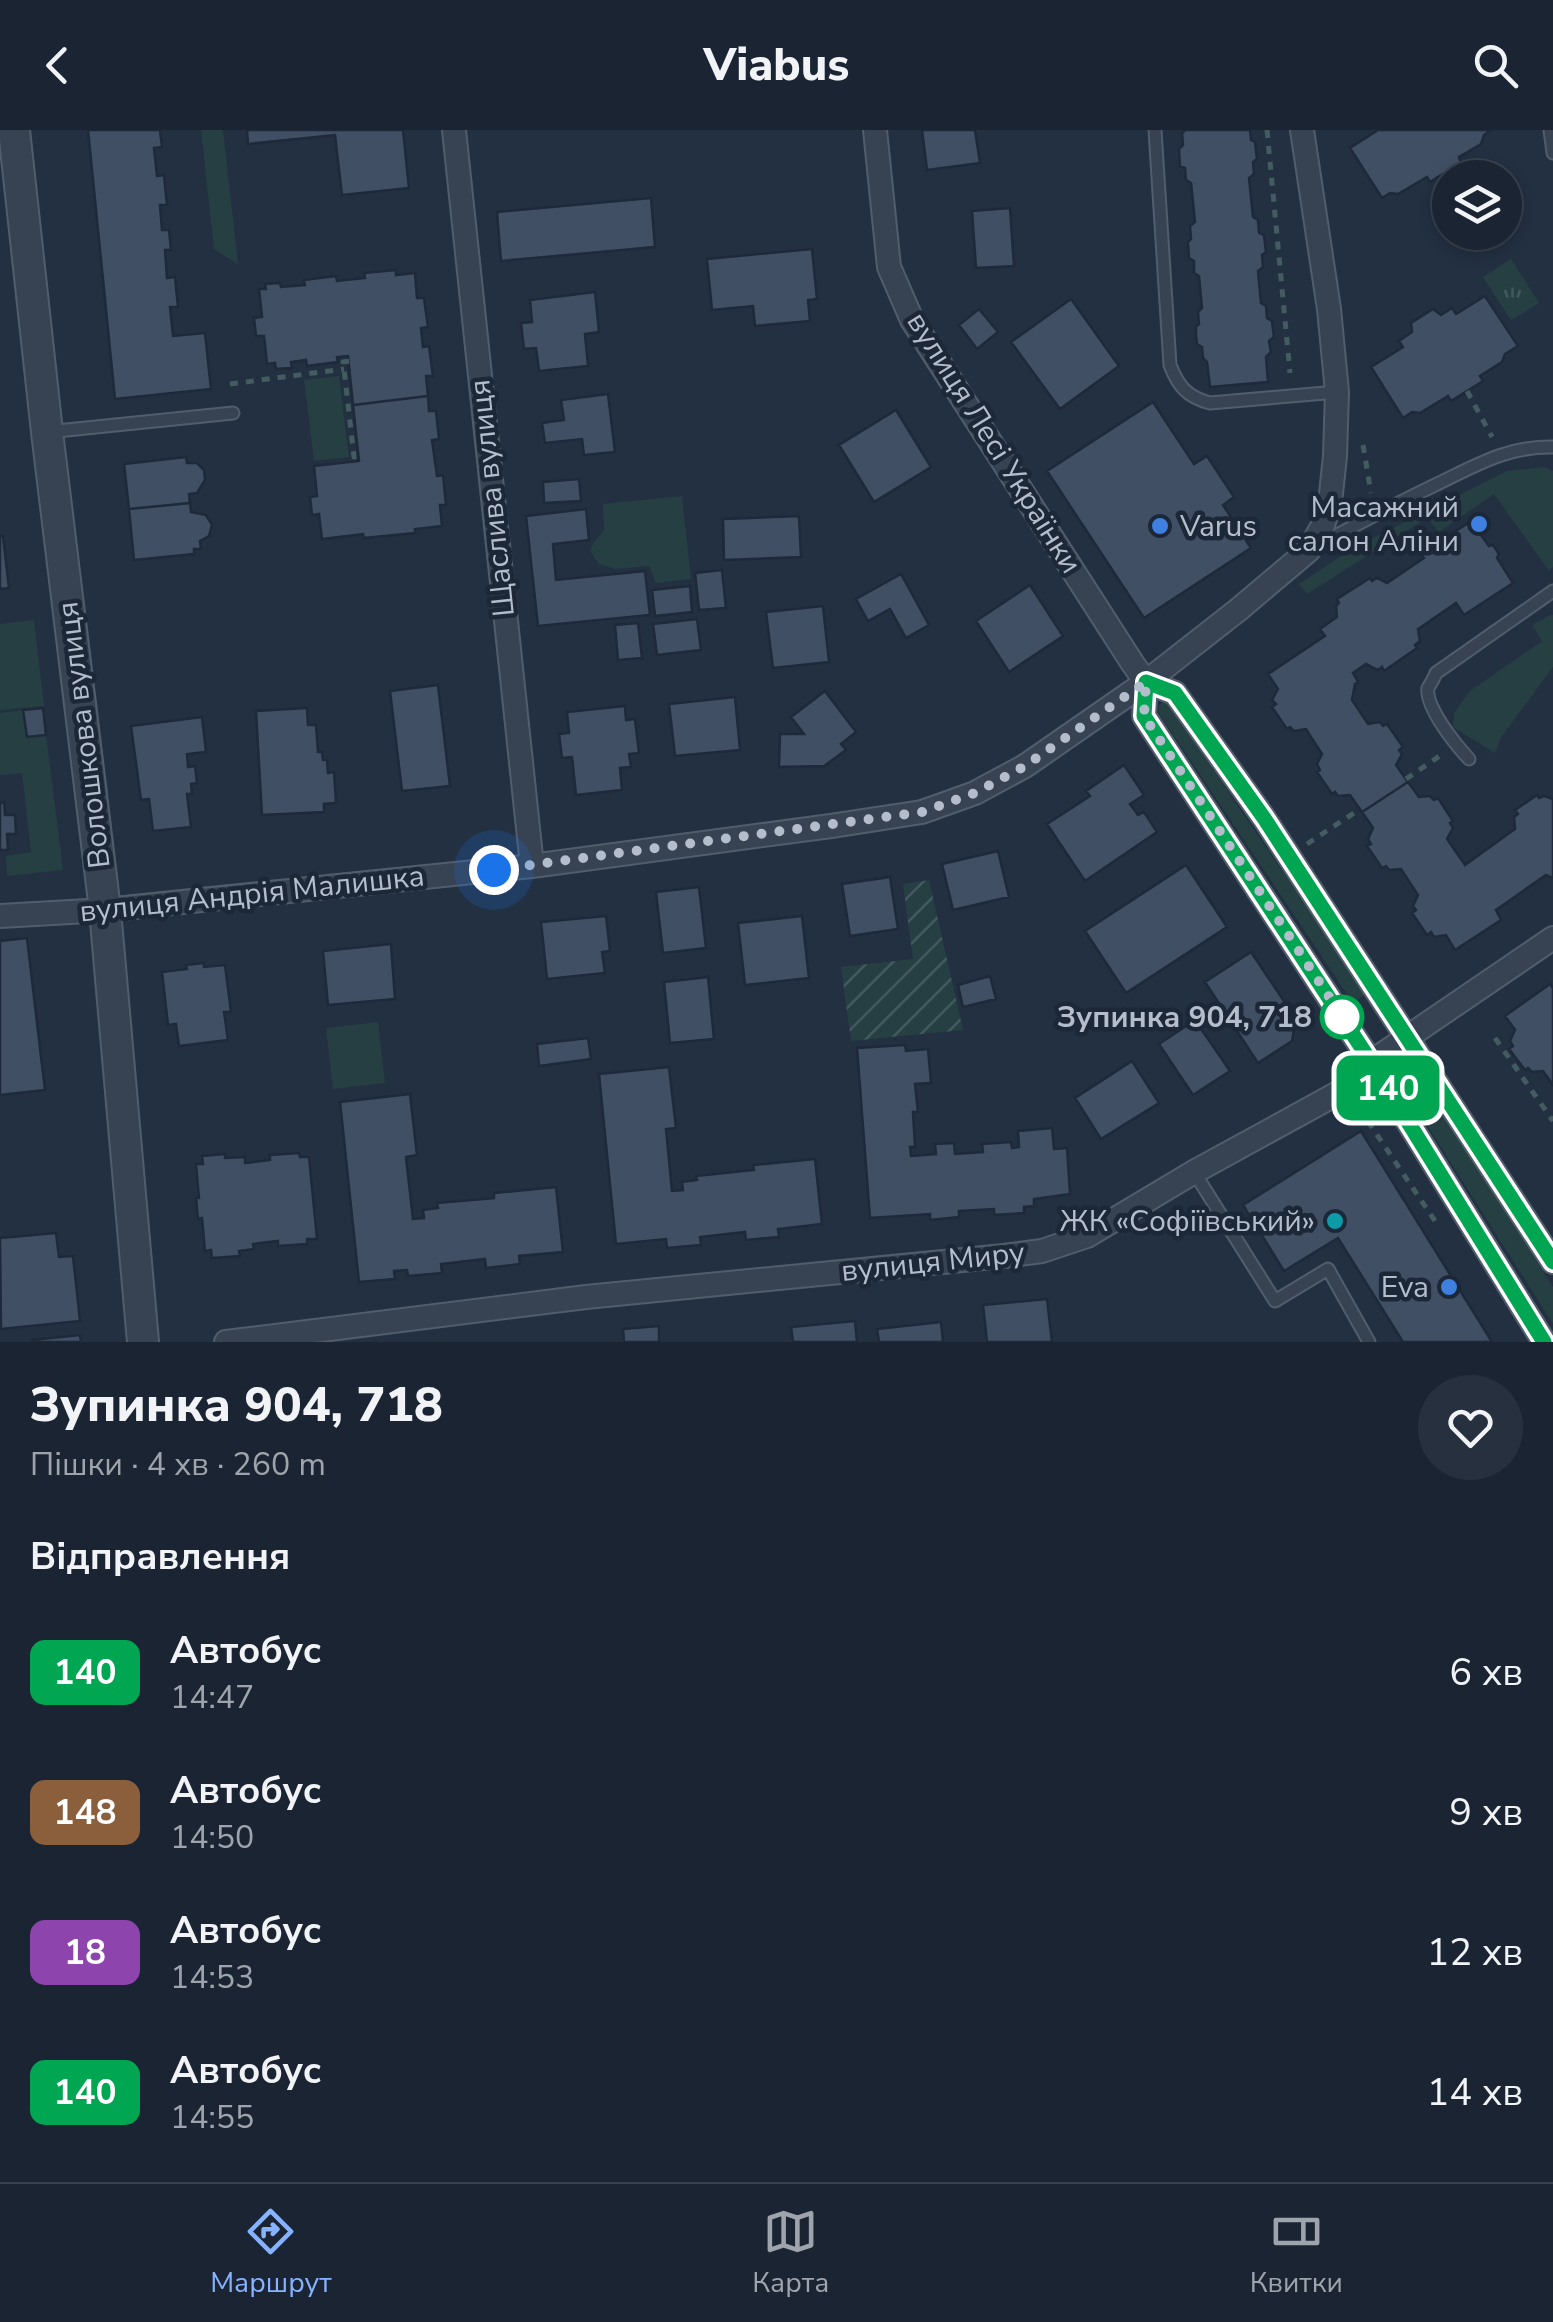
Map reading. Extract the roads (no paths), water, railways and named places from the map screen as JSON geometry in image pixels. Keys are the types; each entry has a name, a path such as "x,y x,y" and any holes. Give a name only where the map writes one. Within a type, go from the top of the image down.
{"street":[{"name":"Волошкова вулиця","path":"14,130 105,910 143,1342"},
{"name":"Щаслива вулиця","path":"454,130 532,866"},
{"name":"вулиця Лесі Українки","path":"875,130 889,267 912,320 1146,682 1144,716 1371,1062 1544,1342"},
{"name":"вулиця Андрія Малишка","path":"0,916 105,910 532,866 922,812 975,793 1025,766 1146,682 1238,610 1309,550 1323,525 1330,503 1335,456 1337,392 1330,309 1302,130"},
{"name":"вулиця Лесі Українки","path":"1146,682 1175,693 1264,818 1553,1262"},
{"name":"вулиця Миру","path":"226,1342 586,1297 1042,1251 1086,1236 1349,1088 1371,1062 1553,938"}],"lane":[{"path":"1154,130 1170,365 1183,391 1196,400 1210,402 1337,392"},
{"path":"1550,130 1553,153"},
{"path":"47,432 234,413"},
{"path":"1309,550 1501,453 1553,447"},
{"path":"1469,759 1431,704 1428,687 1436,673 1553,591"},
{"path":"1194,1172 1275,1301 1328,1268 1369,1342"}],"place":[{"name":"Масажний салон Аліни","path":"1479,524"},
{"name":"Varus","path":"1160,526"},
{"name":"Зупинка 904, 718","path":"1342,1017"},
{"name":"ЖК «Софіївський»","path":"1335,1221"},
{"name":"Eva","path":"1449,1287"}]}
